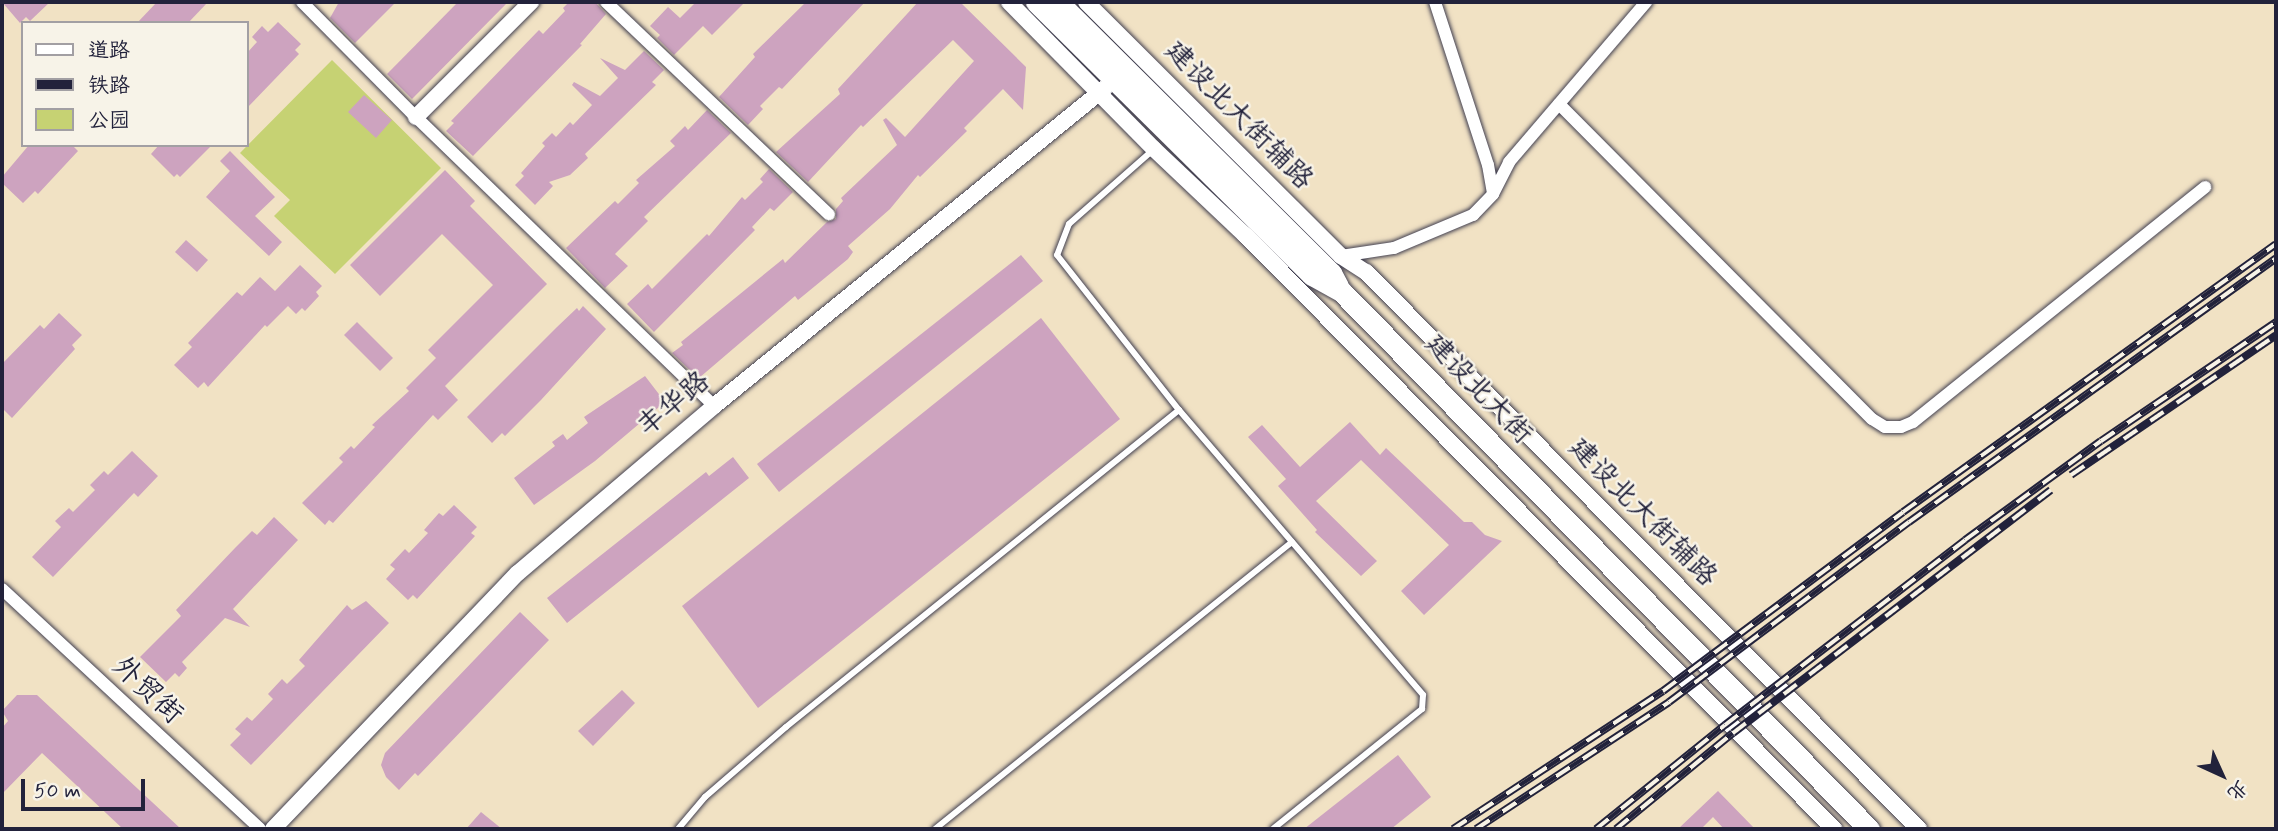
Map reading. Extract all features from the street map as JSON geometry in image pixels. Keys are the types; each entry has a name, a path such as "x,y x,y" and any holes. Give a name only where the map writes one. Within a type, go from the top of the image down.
{"main road":[{"name":"建设北大街","path":"1036,2 1120,75 1312,275 1341,290 1869,829"},
{"path":"1058,2 1120,75"}],"street":[{"path":"302,2 416,117 714,405"},
{"path":"416,117 531,2"},
{"path":"606,2 829,214"},
{"name":"建设北大街辅路","path":"1009,2 1120,75 1341,256 1366,272 1919,829"},
{"name":"建设北大街辅路","path":"1086,2 1154,149 1245,235 1834,829"},
{"path":"1435,2 1488,165 1493,194"},
{"path":"1341,256 1394,248 1474,215 1493,194 1509,162 1646,2"},
{"name":"丰华路","path":"273,829 518,573 714,405 1120,75"},
{"path":"1559,104 1872,418 1885,427 1901,427 1913,422 2205,187"},
{"name":"外贸街","path":"2,589 260,829"}],"lane":[{"path":"1154,149 1069,224 1058,255 1179,410 1423,695 1422,709 1273,829"},
{"path":"678,829 705,797 786,727 1179,410"},
{"path":"936,829 1292,542"}],"green space":[{"path":"332,60 441,168 335,274 274,216 290,200 240,153"}],"building":[{"path":"2,2 50,2 30,21 26,17 20,23"},
{"path":"157,2 208,2 190,21 139,21"},
{"path":"339,2 396,2 355,43 330,18"},
{"path":"458,2 508,2 412,99 387,74"},
{"path":"569,2 595,2 606,14 580,44 582,45 473,156 446,131 454,123 451,121 539,30 543,34 565,11 563,8"},
{"path":"696,2 745,2 712,35 703,26 674,55 657,38 660,35 650,26 668,7 680,18"},
{"path":"806,2 865,2 782,89 779,87 760,106 763,109 748,125 719,97 755,57 753,54"},
{"path":"918,2 960,2 1026,67 1023,110 1003,89 964,128 967,131 920,177 918,175 890,209 848,246 853,252 848,259 798,300 795,296 699,378 672,353 683,345 681,342 783,259 785,263 827,222 836,219 836,209 843,201 841,198 897,145 883,120 886,118 905,137 974,61 953,40 863,127 861,125 808,182 776,152 840,94 838,89"},
{"path":"278,22 301,44 295,50 299,54 248,107 248,52 257,42 252,37 262,26 268,32"},
{"path":"644,51 664,70 652,82 656,85 585,154 588,158 570,175 549,182 553,186 535,205 515,185 524,176 521,173 545,146 542,143 552,133 556,137 570,122 573,125 592,105 572,85 574,82 600,96 618,78 600,58 625,70"},
{"path":"364,95 392,120 376,138 348,112"},
{"path":"707,110 731,133 644,217 648,221 615,254 628,266 605,288 566,248 615,201 618,204 639,183 636,180 675,146 670,141 685,126 688,130"},
{"path":"27,147 74,147 78,151 38,194 35,191 23,203 2,183 2,177"},
{"path":"157,147 210,147 180,177 177,174 174,177 151,154"},
{"path":"230,151 275,197 255,216 282,242 269,256 206,197 230,171 220,161"},
{"path":"769,169 793,192 774,211 770,208 752,227 755,230 654,332 627,304 648,284 652,289 707,234 709,236 742,197 745,200 763,182 760,179"},
{"path":"445,170 475,201 470,206 547,284 445,386 458,400 438,420 433,415 333,523 329,520 325,525 302,503 343,462 339,458 351,446 354,449 375,427 372,425 409,391 406,388 436,358 428,350 493,285 442,234 380,296 350,265"},
{"path":"186,240 208,260 197,272 175,252"},
{"path":"1021,255 1043,281 779,492 757,464"},
{"path":"300,265 322,286 316,292 319,296 305,311 302,308 296,314 288,306 267,327 265,325 208,387 204,382 198,388 174,365 192,347 188,343 237,292 242,296 260,277 275,291"},
{"path":"583,306 606,329 505,436 502,433 492,443 467,417 557,327 577,308 579,311"},
{"path":"59,313 82,335 72,345 75,349 12,418 2,408 2,364 40,325 44,329"},
{"path":"1041,318 1120,419 758,708 682,606"},
{"path":"357,322 393,358 380,371 344,335"},
{"path":"645,376 665,402 595,461 534,505 514,478 555,446 552,442 563,434 567,440 588,423 584,417"},
{"path":"1350,422 1380,455 1386,448 1464,522 1472,522 1485,535 1502,541 1424,615 1401,591 1449,545 1361,460 1316,501 1377,561 1361,576 1315,532 1317,530 1278,486 1286,479 1248,437 1262,425 1300,467"},
{"path":"132,451 158,476 138,497 134,493 53,577 32,557 61,527 55,521 69,508 73,512 95,490 90,485 104,471 108,475"},
{"path":"733,457 749,478 567,623 547,598 706,472 709,476"},
{"path":"454,505 477,527 471,533 475,536 417,599 413,595 408,600 386,579 395,569 390,565 405,549 409,553 428,533 424,530 439,513 443,516"},
{"path":"274,517 298,540 233,609 250,627 225,618 182,662 187,668 179,677 175,673 166,682 140,657 181,616 176,610 235,548 252,531 257,535"},
{"path":"366,601 389,623 251,765 230,745 241,734 235,729 247,717 252,721 273,699 268,694 282,679 287,684 305,666 299,660 347,605 352,610"},
{"path":"520,612 549,640 418,776 415,773 399,790 386,777 381,765 385,753"},
{"path":"622,690 635,703 593,746 578,731"},
{"path":"17,695 37,695 181,829 123,829 42,753 2,794 2,728 8,721 2,711"},
{"path":"1398,755 1431,797 1391,829 1304,829"},
{"path":"1718,791 1755,829 1724,829 1713,817 1701,829 1678,829"},
{"path":"481,812 502,829 466,829"}],"railway":[{"path":"1453,829 1663,691 1903,512 2276,244"},
{"path":"1476,829 1669,702 1909,522 2276,258"},
{"path":"1596,829 1725,725 1965,540 2101,441 2276,322"},
{"path":"2071,475 2276,335"},
{"path":"1616,829 1733,733 2051,490"}]}
